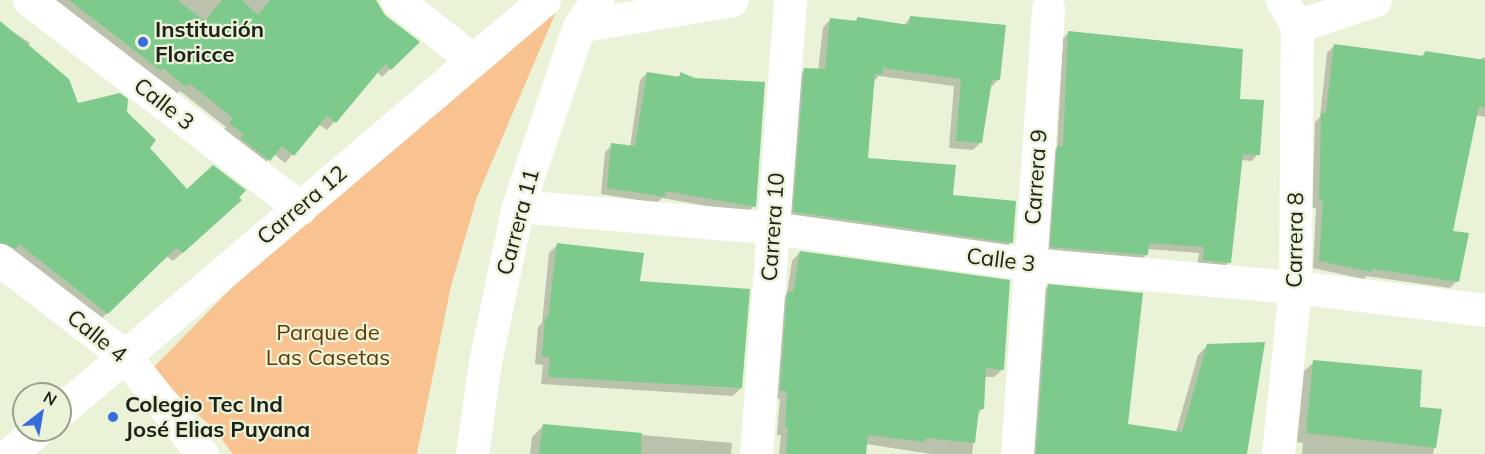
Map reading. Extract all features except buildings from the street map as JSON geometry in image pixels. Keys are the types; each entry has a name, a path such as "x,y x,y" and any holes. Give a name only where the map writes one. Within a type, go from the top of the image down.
{"street":[{"name":"Calle 3","path":"29,0 300,207"},
{"path":"397,0 473,60"},
{"name":"Carrera 12","path":"72,401 544,0"},
{"path":"588,13 732,0"},
{"name":"Carrera 10","path":"756,454 790,0"},
{"path":"1289,13 1375,0"},
{"name":"Carrera 9","path":"1017,454 1030,264 1053,3"},
{"name":"Carrera 11","path":"472,454 485,362 518,206 588,13"},
{"name":"Carrera 8","path":"1278,454 1295,287 1289,13"},
{"name":"Calle 3","path":"518,206 773,228 1030,264 1295,287 1485,310"},
{"name":"Calle 4","path":"0,260 125,356 202,454"},
{"path":"9,454 24,442"}],"green space":[{"name":"Parque de Las Casetas","path":"553,0 561,0 477,197 451,286 417,454 233,454 216,432 173,390 154,367 258,261"}],"place":[{"name":"Institución Floricce","path":"143,42"},
{"name":"Colegio Tec Ind José Elias Puyana","path":"113,417"}]}
